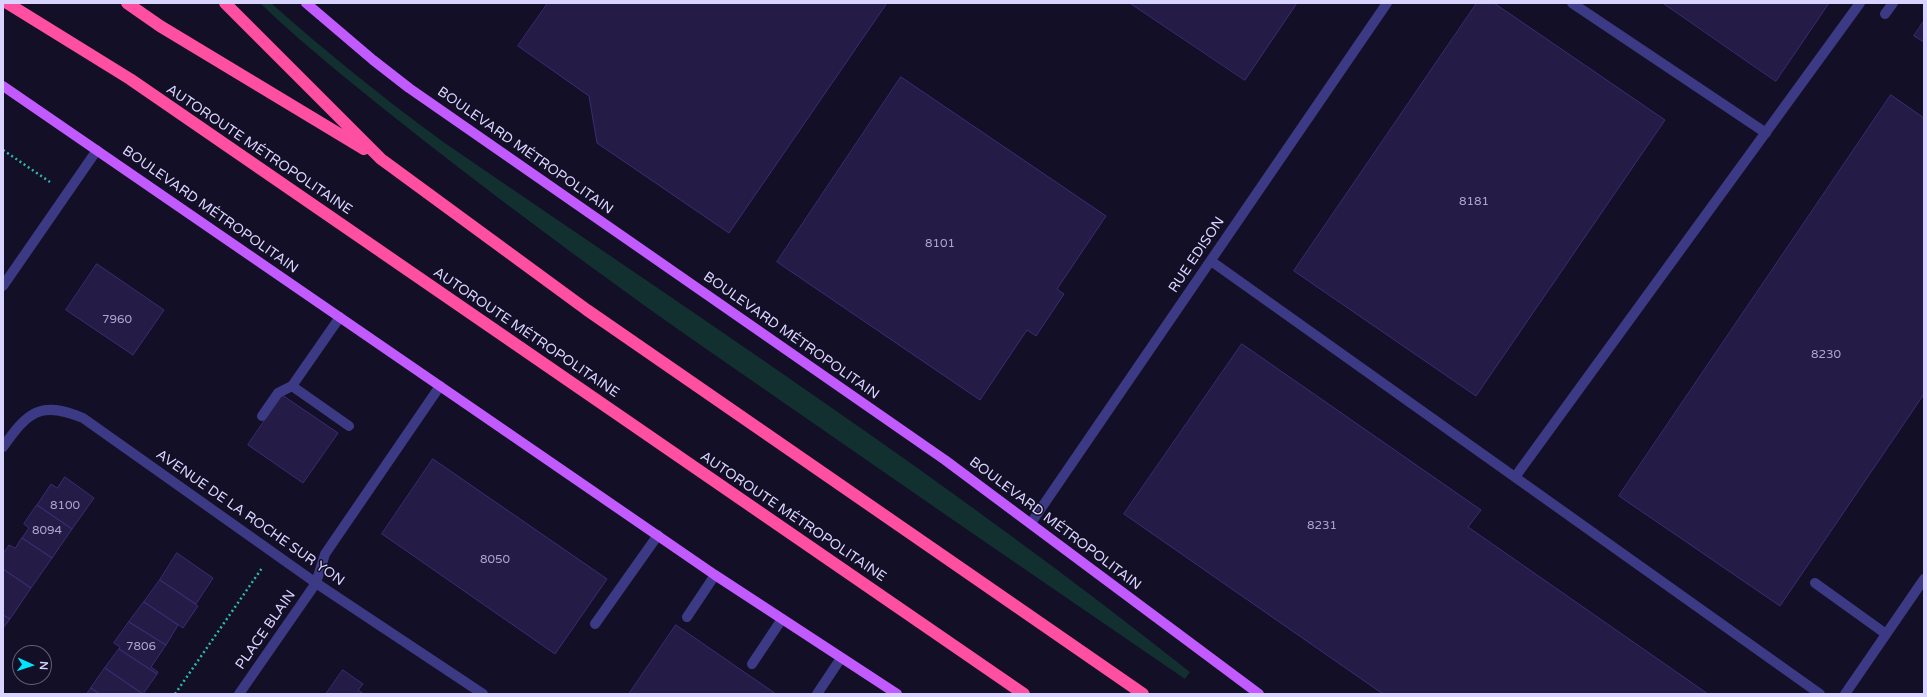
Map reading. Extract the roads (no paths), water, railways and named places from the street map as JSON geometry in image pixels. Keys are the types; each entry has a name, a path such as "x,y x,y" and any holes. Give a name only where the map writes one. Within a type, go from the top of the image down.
{"highway":[{"name":"AUTOROUTE MÉTROPOLITAINE","path":"7,3 130,79 1024,694"},
{"path":"126,3 160,26 381,159 587,310 1143,694"},
{"path":"225,3 381,159"}],"main road":[{"name":"BOULEVARD MÉTROPOLITAIN","path":"308,4 373,60 446,115 945,460 1259,694"},
{"name":"BOULEVARD MÉTROPOLITAIN","path":"3,86 715,575 891,692"}],"street":[{"name":"RUE EDISON","path":"1031,523 1387,3"},
{"path":"1572,3 1766,133"},
{"path":"1515,478 1860,3"},
{"path":"1885,14 1893,3"},
{"path":"3,286 97,150"},
{"path":"1210,261 1820,694"},
{"path":"262,416 278,393 292,386 340,317"},
{"path":"292,386 349,426"},
{"name":"PLACE BLAIN","path":"239,694 316,583 325,554 440,386"},
{"name":"AVENUE DE LA ROCHE SUR YON","path":"3,448 17,427 31,415 48,408 66,410 83,418 316,583 483,694"},
{"path":"595,624 658,535"},
{"path":"687,617 715,575"},
{"path":"1845,694 1924,579"},
{"path":"1815,583 1886,634"},
{"path":"752,664 782,619"},
{"path":"817,694 841,658"}]}
